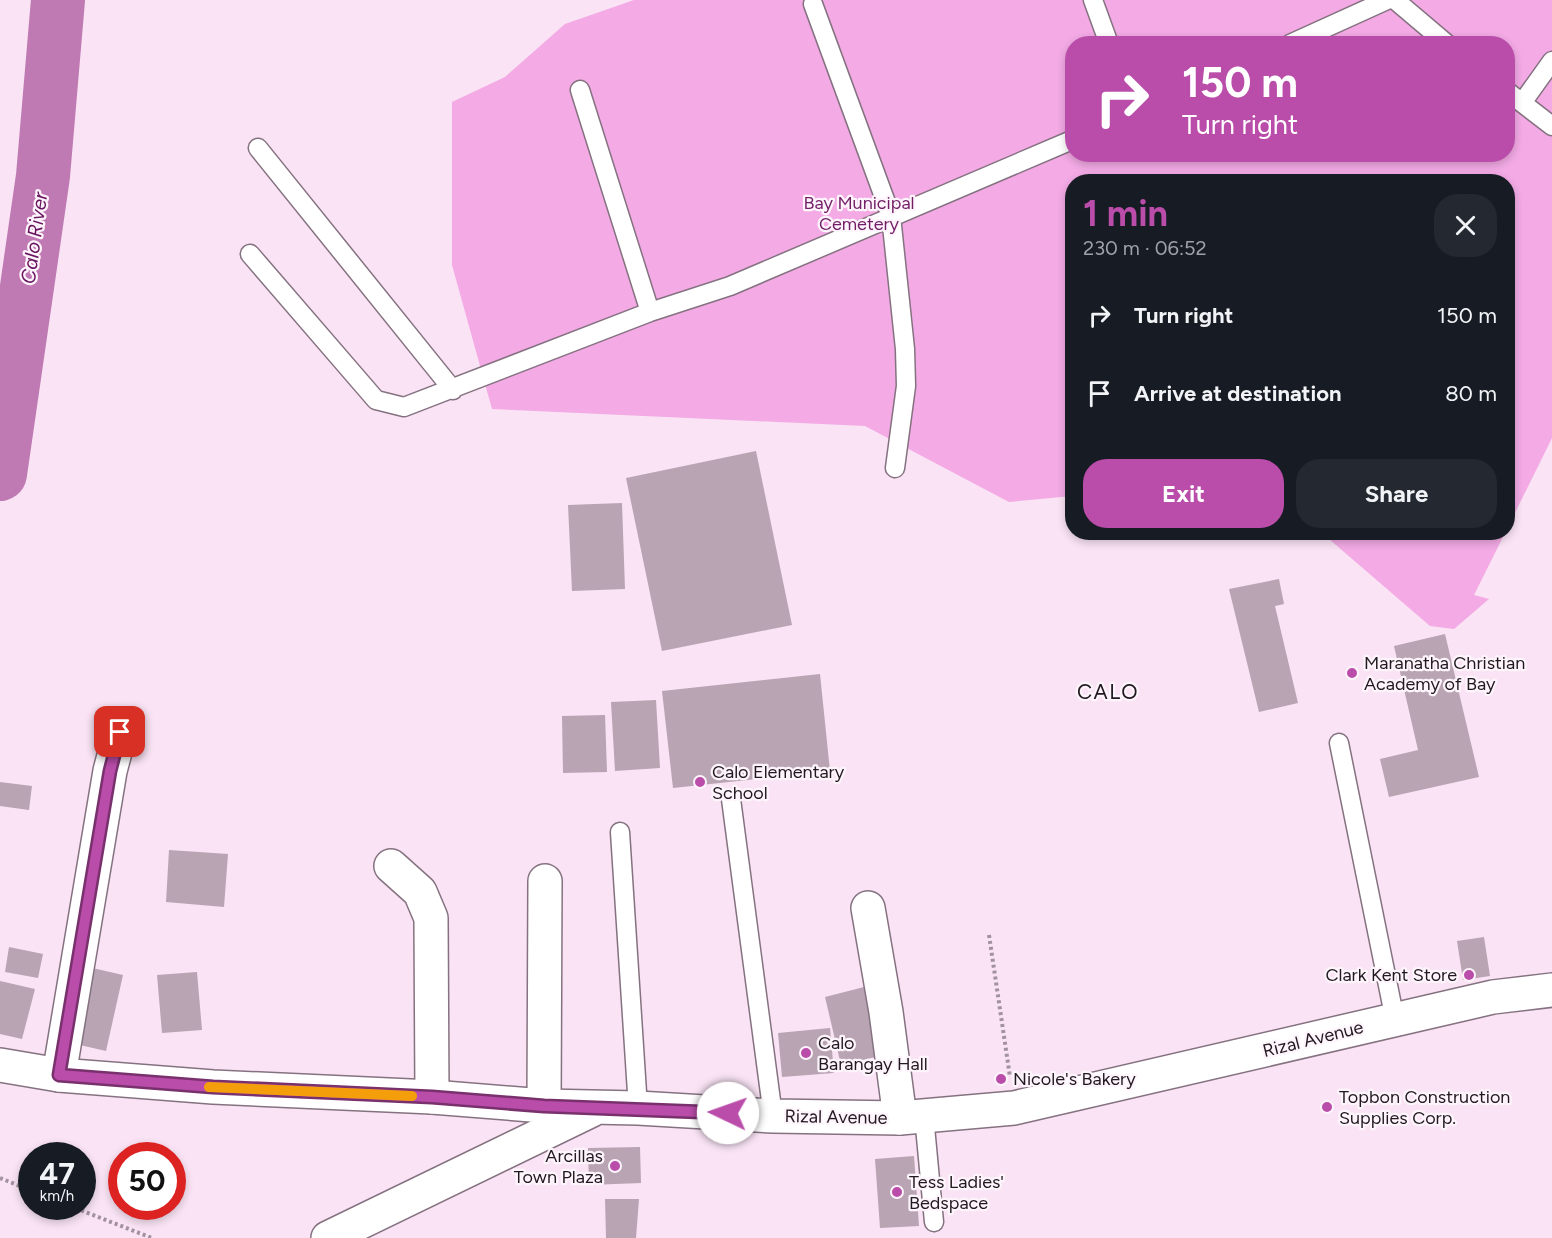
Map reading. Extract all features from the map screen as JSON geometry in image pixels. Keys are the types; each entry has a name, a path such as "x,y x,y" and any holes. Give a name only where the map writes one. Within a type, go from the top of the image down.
{"main road":[{"path":"59,1075 110,771 120,732"},
{"path":"391,866 420,892 431,918 432,1097"},
{"path":"544,1106 545,881"},
{"path":"868,908 886,1012 912,1117"},
{"name":"Rizal Avenue","path":"0,1065 59,1075 213,1087 432,1097 544,1106 638,1108 773,1116 912,1117 1014,1108 1493,997 1552,990"},
{"path":"328,1238 596,1108"}],"lane":[{"path":"1093,0 1106,36"},
{"path":"1308,36 1387,0"},
{"path":"1395,0 1438,36"},
{"path":"813,4 891,216 906,386 895,468"},
{"path":"1515,97 1552,61"},
{"path":"580,90 650,312"},
{"path":"1515,99 1552,126"},
{"path":"250,254 376,400 404,407 650,312 730,286 1065,143"},
{"path":"258,148 453,390"},
{"path":"1339,743 1395,1020"},
{"path":"731,799 773,1116"},
{"path":"620,832 638,1108"},
{"path":"912,1117 934,1222"}],"path":[{"path":"989,935 1014,1108"},
{"path":"0,1178 18,1185"},
{"path":"96,1216 152,1238"}],"green space":[{"name":"Bay Municipal Cemetery","path":"634,0 1552,0 1552,438 1515,513 1515,174 1065,174 1065,497 1009,502 865,426 492,409 452,265 452,102 505,77 565,24"},
{"path":"1330,540 1502,540 1474,595 1489,599 1454,629 1430,626"}],"building":[{"path":"756,451 792,625 662,651 626,478"},
{"path":"622,503 625,589 572,591 568,505"},
{"path":"1279,579 1284,604 1275,606 1298,703 1259,712 1229,589"},
{"path":"1445,634 1479,777 1389,797 1380,759 1418,750 1394,646"},
{"path":"820,674 830,771 673,788 662,691"},
{"path":"656,700 660,768 615,771 611,702"},
{"path":"605,715 607,772 563,773 562,716"},
{"path":"0,782 32,786 29,810 0,806"},
{"path":"169,850 228,854 224,907 166,902"},
{"path":"1484,937 1490,976 1463,980 1457,941"},
{"path":"9,947 43,954 38,978 5,972"},
{"path":"88,967 123,975 106,1051 71,1043"},
{"path":"197,972 202,1030 162,1033 157,975"},
{"path":"0,981 35,989 22,1039 0,1034"},
{"path":"868,986 884,1055 841,1065 825,997"},
{"name":"Calo Barangay Hall","path":"830,1028 834,1073 782,1077 778,1033"},
{"name":"Arcillas Town Plaza","path":"640,1147 641,1183 589,1185 588,1148"},
{"name":"Tess Ladies' Bedspace","path":"914,1156 919,1226 880,1228 875,1159"},
{"path":"605,1199 639,1199 636,1238 606,1238"}],"waterway":[{"name":"Calo River","path":"0,474 43,176 58,0"}],"slow traffic":[{"path":"209,1087 412,1096"}],"place":[{"name":"Maranatha Christian Academy of Bay","path":"1352,673"},
{"name":"Calo Elementary School","path":"700,782"},
{"name":"Clark Kent Store","path":"1469,975"},
{"name":"Calo Barangay Hall","path":"806,1053"},
{"name":"Nicole's Bakery","path":"1001,1079"},
{"name":"Topbon Construction Supplies Corp.","path":"1327,1107"},
{"name":"Arcillas Town Plaza","path":"615,1166"},
{"name":"Tess Ladies' Bedspace","path":"897,1192"}],"district":[{"name":"CALO","path":"1108,691"}],"route":[{"path":"120,732 110,771 59,1075 213,1087 432,1097 544,1106 728,1113"}]}
